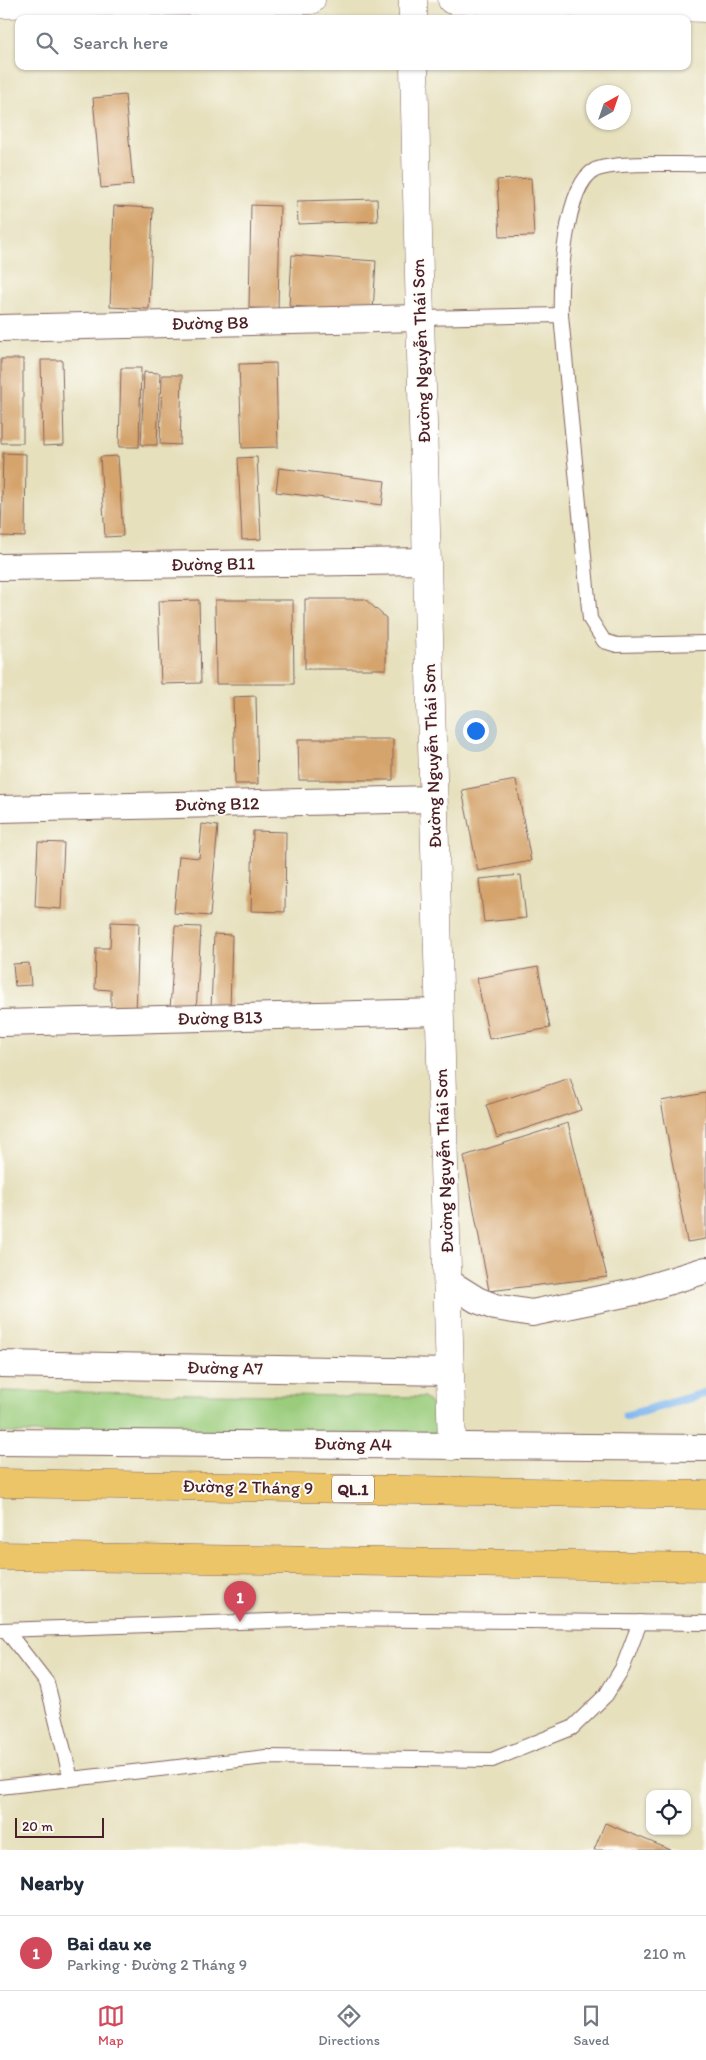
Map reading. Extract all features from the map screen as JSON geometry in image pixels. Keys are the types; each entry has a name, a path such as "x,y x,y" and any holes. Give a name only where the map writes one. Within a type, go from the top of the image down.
{"highway":[{"name":"Đường 2 Tháng 9","path":"0,1483 706,1495"},
{"path":"0,1556 706,1567"}],"street":[{"path":"0,4 311,0"},
{"path":"413,0 413,15"},
{"path":"452,0 706,8"},
{"name":"Đường Nguyễn Thái Sơn","path":"414,70 452,1446"},
{"name":"Đường B8","path":"0,328 420,318"},
{"name":"Đường B11","path":"0,567 427,561"},
{"name":"Đường B12","path":"0,809 434,799"},
{"name":"Đường B13","path":"0,1023 440,1012"},
{"path":"448,1282 477,1300 494,1307 532,1313 634,1292 706,1270"},
{"name":"Đường A7","path":"0,1364 450,1372"},
{"name":"Đường A4","path":"0,1442 706,1448"}],"lane":[{"path":"706,164 612,166 594,171 578,189 568,217 560,300 590,619 604,641 617,645 706,643"},
{"path":"420,318 561,315"},
{"path":"3,1630 326,1618 706,1623"},
{"path":"0,1787 266,1757 492,1760 572,1728 606,1695 623,1667 640,1622"},
{"path":"3,1630 47,1683 71,1779"}],"green space":[{"path":"0,1391 424,1397 437,1414 438,1423 435,1433 0,1433"}],"building":[{"path":"125,95 133,185 101,188 93,98"},
{"path":"531,178 534,236 500,237 497,180"},
{"path":"377,199 378,221 298,224 297,201"},
{"path":"251,205 280,206 278,309 249,308"},
{"path":"114,206 153,208 149,309 110,307"},
{"path":"292,255 376,261 373,312 289,306"},
{"path":"1,359 23,359 23,443 1,443"},
{"path":"41,360 62,360 64,445 43,446"},
{"path":"276,363 278,447 242,448 239,364"},
{"path":"121,368 141,368 139,447 119,447"},
{"path":"144,372 160,373 157,445 141,445"},
{"path":"162,375 182,375 180,445 160,444"},
{"path":"3,453 26,454 25,537 1,536"},
{"path":"118,456 123,536 105,537 100,457"},
{"path":"257,457 261,539 242,540 238,458"},
{"path":"279,468 385,481 382,505 276,492"},
{"path":"305,599 365,599 386,618 386,669 305,669"},
{"path":"199,600 201,683 161,684 158,601"},
{"path":"215,600 293,600 294,684 216,684"},
{"path":"256,696 258,784 235,784 233,697"},
{"path":"298,739 393,739 393,780 299,780"},
{"path":"516,780 531,861 478,871 462,790"},
{"path":"202,824 218,826 210,916 174,913 179,856 199,858"},
{"path":"253,831 286,832 285,912 251,911"},
{"path":"38,842 64,843 61,909 35,907"},
{"path":"521,875 526,918 484,922 479,879"},
{"path":"111,922 139,923 136,1015 111,1015 111,990 95,989 96,948 110,948"},
{"path":"175,926 201,927 196,1013 170,1011"},
{"path":"214,934 232,935 230,1010 211,1009"},
{"path":"29,963 31,985 15,986 13,964"},
{"path":"538,967 550,1028 489,1039 477,978"},
{"path":"570,1078 581,1110 497,1138 486,1105"},
{"path":"706,1093 706,1239 687,1242 661,1101"},
{"path":"568,1123 607,1277 489,1291 464,1156"},
{"path":"605,1823 671,1850 594,1850"}],"waterway":[{"path":"626,1416 706,1393"}],"place":[{"name":"Bai dau xe","path":"240,1622"}]}
